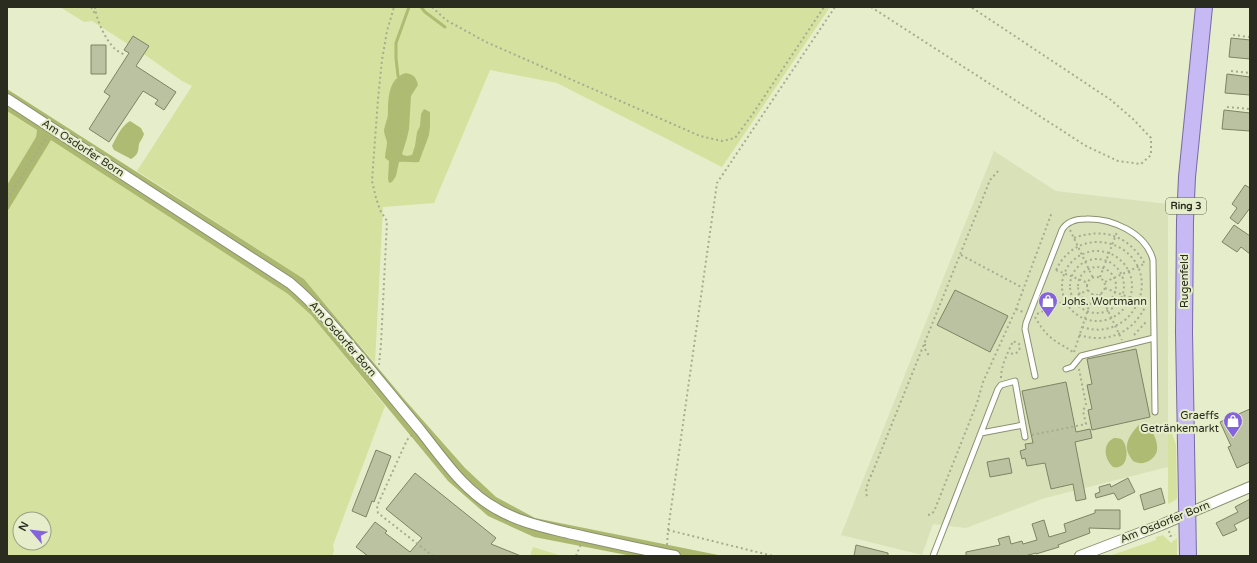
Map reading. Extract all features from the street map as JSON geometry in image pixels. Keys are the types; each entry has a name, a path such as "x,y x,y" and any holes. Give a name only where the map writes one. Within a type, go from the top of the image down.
{"main road":[{"name":"Rugenfeld","path":"1188,556 1184,324 1185,222 1187,177 1204,7"}],"street":[{"name":"Am Osdorfer Born","path":"7,99 290,283 326,316 458,478 475,494 496,509 514,518 533,524 670,555"},
{"name":"Am Osdorfer Born","path":"1080,556 1250,487"}],"lane":[{"path":"1035,376 1025,329 1026,323 1062,230 1067,223 1080,219 1109,221 1130,232 1144,244 1150,252 1153,260 1155,412"},
{"path":"1066,369 1072,367 1081,356 1154,338"},
{"path":"933,556 998,389 1001,385 1015,381 1024,437"},
{"path":"981,434 1023,425"}],"path":[{"path":"91,7 107,38 114,48 125,55"},
{"path":"95,7 96,15"},
{"path":"377,378 381,344 387,221 380,210 372,181 382,60 387,31 394,7"},
{"path":"432,7 446,20 486,42 700,136 722,141 735,138 824,7"},
{"path":"670,555 668,530 717,183 835,7"},
{"path":"871,7 1086,146 1118,160 1141,164 1151,155 1151,138 1133,119 1111,100 971,7"},
{"path":"1233,35 1250,37"},
{"path":"1230,71 1250,73"},
{"path":"1227,107 1250,109"},
{"path":"7,200 51,128"},
{"path":"867,496 865,494 866,489 873,471 990,180 1000,169"},
{"path":"928,515 932,514 935,509 977,403 983,382 1016,309 1052,212"},
{"path":"1067,223 1093,278"},
{"path":"1100,277 1120,226"},
{"path":"1074,238 1090,233 1116,236 1130,244 1145,264"},
{"path":"1056,270 1062,259 1067,254 1078,246 1092,242 1113,244 1119,247 1130,256 1137,267 1141,280 1139,301 1127,318 1116,326 1102,330 1082,327"},
{"path":"1098,250 1109,252 1123,262 1130,271 1133,284 1130,298 1123,310 1112,318 1096,321 1085,319 1075,314 1065,301 1062,287 1064,273 1071,262 1082,254 1098,250"},
{"path":"960,255 1024,288"},
{"path":"1096,259 1106,260 1115,266 1122,274 1124,284 1123,295 1117,304 1108,310 1098,313 1088,311 1079,306 1072,297 1070,287 1072,276 1077,268 1085,261 1096,259"},
{"path":"1105,282 1153,260"},
{"path":"1047,267 1088,283"},
{"path":"1096,267 1103,268 1112,274 1116,282 1115,292 1105,303 1095,305 1090,304 1084,300 1080,293 1080,279 1089,269 1096,267"},
{"path":"1088,290 1088,283 1093,278 1100,277"},
{"path":"1100,277 1105,282 1105,288 1100,294"},
{"path":"1105,288 1154,306 1144,325 1132,336"},
{"path":"1074,353 1050,337 1041,327 1034,315 1088,290"},
{"path":"1088,290 1093,294 1100,294"},
{"path":"1024,437 1086,424 1084,411 1086,404 1082,379 1074,353 1093,294"},
{"path":"1100,294 1122,340 1127,338"},
{"path":"1079,336 1095,339 1112,337 1119,334 1126,330 1138,318 1146,304"},
{"path":"1001,385 1001,369 1013,341 1019,344 1020,348 1018,352 1014,354 1008,353"},
{"path":"925,343 925,349 929,356"},
{"path":"419,429 407,440 377,506 378,513 433,556"},
{"path":"668,530 773,556"},
{"path":"1169,530 1170,536 1179,534"}],"shaded area":[{"path":"60,7 830,7 722,167 557,83 490,70 434,203 383,207 375,363 304,279 137,171 192,86 182,81 92,21 84,22"},
{"path":"406,73 414,77 418,85 411,96 409,129 402,154 407,156 412,155 417,132 420,126 421,114 424,109 430,112 429,135 419,162 399,162 396,176 392,182 389,183 389,161 385,158 387,142 384,130 388,115 388,102 392,84 396,79"},
{"path":"7,89 304,279 404,399 465,468 496,497 535,518 723,556 632,556 534,537 488,516 448,481 311,315 288,294 51,140 7,212 7,185 36,137 37,130 7,111"},
{"path":"7,111 37,130 36,137 7,185"},
{"path":"130,121 141,128 144,134 139,144 137,153 131,159 114,150 112,146 121,129"},
{"path":"51,139 288,294 311,315 385,406 333,545 334,551 332,556 7,556 7,212"},
{"name":"Johs. Wortmann","path":"994,151 1056,191 1168,204 1168,467 1045,498 966,528 933,524 922,555 841,535"},
{"path":"1139,425 1151,429 1157,444 1156,453 1152,459 1142,463 1132,460 1127,451 1127,443"},
{"path":"1168,433 1172,433 1176,445 1177,499 1168,504"},
{"path":"1114,438 1121,439 1126,446 1125,461 1123,465 1119,467 1113,467 1106,456 1106,448 1110,441"},
{"path":"1163,535 1171,543 1177,538 1177,556 1109,556 1156,540 1156,537"},
{"path":"533,547 562,556 530,556"}],"building":[{"path":"133,36 149,46 136,66 176,92 164,110 155,104 158,100 143,91 109,142 89,129 110,96 104,92 129,53 124,50"},
{"path":"1231,38 1250,40 1250,59 1229,57"},
{"path":"91,45 106,45 106,74 91,74"},
{"path":"1227,74 1250,77 1250,95 1225,93"},
{"path":"1224,110 1250,113 1250,131 1222,129"},
{"path":"1245,185 1250,188 1250,208 1238,224 1230,218 1237,208 1232,204"},
{"path":"1234,225 1250,236 1250,254 1241,247 1237,252 1222,242"},
{"path":"955,290 1008,316 990,352 937,325"},
{"path":"1136,349 1150,417 1092,430 1088,410 1092,409 1087,385 1092,384 1087,359"},
{"path":"1066,382 1076,432 1090,429 1092,438 1075,442 1086,499 1076,501 1073,484 1051,489 1045,463 1027,466 1025,458 1022,459 1020,451 1026,449 1025,444 1033,443 1022,391"},
{"name":"Graeffs Getränkemarkt","path":"1250,409 1250,462 1237,468 1228,447 1231,446 1220,422"},
{"path":"376,450 391,456 374,502 372,501 366,517 352,511"},
{"path":"1009,458 1012,473 990,477 987,462"},
{"path":"415,473 496,538 491,544 521,556 368,556 356,547 375,522 387,531 385,533 410,552 422,538 386,509"},
{"path":"1128,478 1135,492 1118,500 1114,493 1096,498 1095,494 1100,492 1099,487 1110,484 1111,487"},
{"path":"1161,488 1165,503 1144,510 1140,495"},
{"path":"1250,499 1250,517 1234,525 1237,530 1223,536 1216,523 1238,512 1235,507"},
{"path":"1095,510 1120,510 1120,529 1089,528 1090,533 1058,545 1059,547 1025,556 966,556 966,552 1000,545 998,539 1009,536 1011,544 1022,541 1023,544 1037,540 1032,524 1044,520 1049,537 1066,532 1064,524 1095,513"},
{"path":"856,545 888,553 888,556 854,556"}],"waterway":[{"path":"398,76 396,43 409,7"},
{"path":"421,7 425,12 445,27"}],"place":[{"name":"Johs. Wortmann","path":"1048,318"},
{"name":"Graeffs Getränkemarkt","path":"1233,438"}]}
